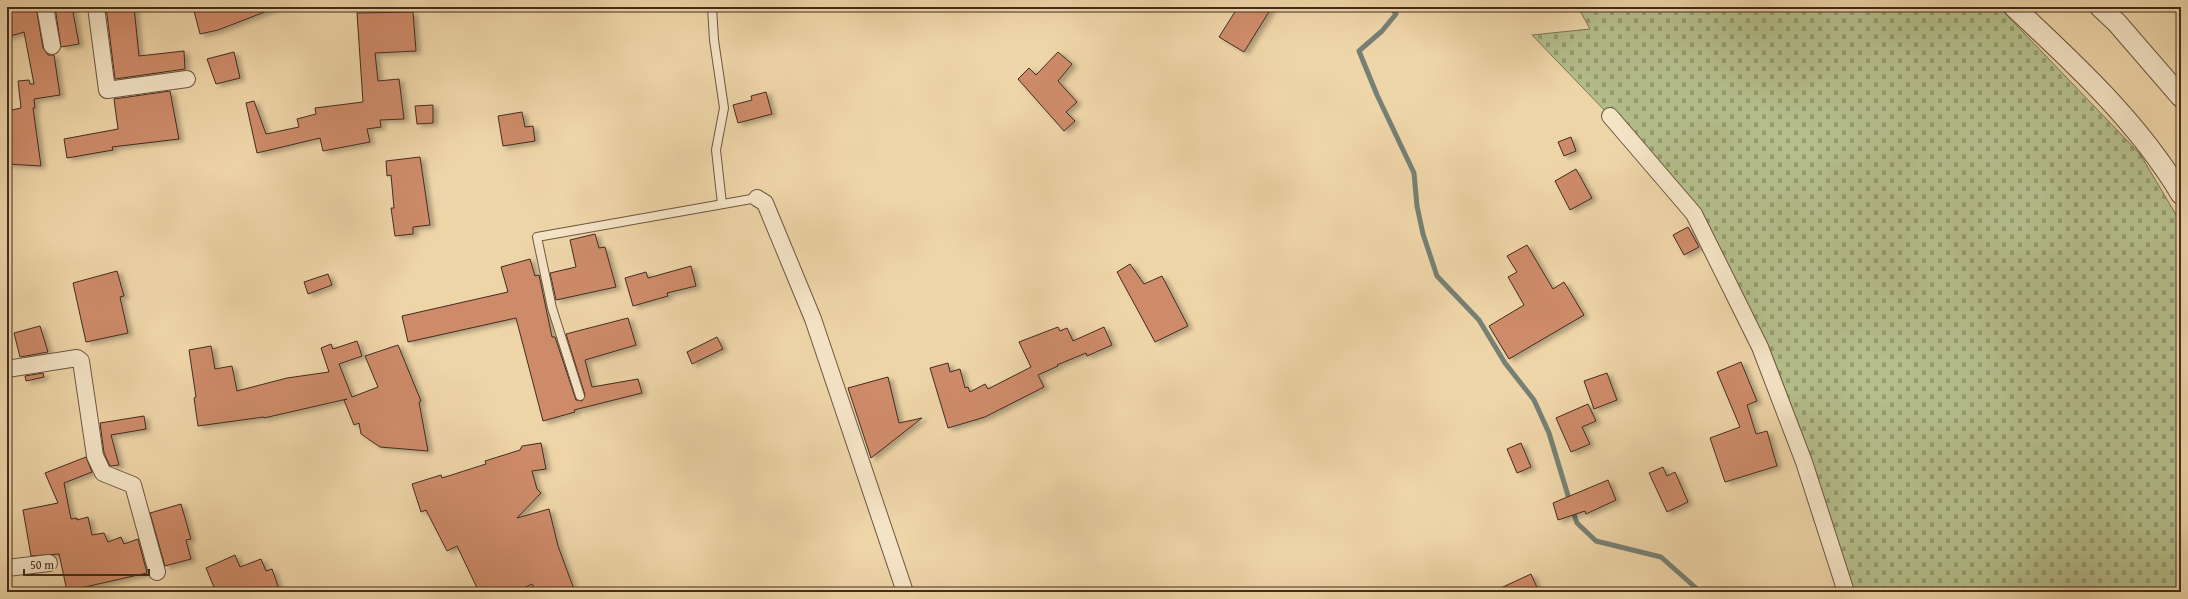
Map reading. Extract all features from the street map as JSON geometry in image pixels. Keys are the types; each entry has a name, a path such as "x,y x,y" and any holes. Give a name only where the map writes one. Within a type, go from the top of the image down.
{"street":[{"path":"44,7 52,46"},
{"path":"96,7 107,90 187,79"},
{"path":"2014,7 2076,65 2125,118 2154,154 2181,194"},
{"path":"2100,7 2117,23 2181,97"},
{"path":"1610,116 1694,214 1757,340 1804,462 1846,592"},
{"path":"757,198 765,203 813,319 905,592"},
{"path":"7,369 77,358 81,362 95,456 103,474 133,485 157,572"},
{"path":"7,568 49,563"}],"lane":[{"path":"712,7 714,40 724,108 716,150 722,204"},
{"path":"580,396 552,308 537,237 757,198"}],"green space":[{"path":"1578,7 1999,7 2140,154 2181,223 2181,592 1846,592 1804,462 1694,214 1610,116 1532,35 1590,29"}],"building":[{"path":"7,7 36,7 43,48 48,55 54,55 60,95 34,99 35,108 33,108 41,166 7,164 7,111 21,108 18,81 29,80 30,84 34,84 24,32 7,37"},
{"path":"55,7 72,7 79,44 61,47"},
{"path":"106,7 134,7 139,56 184,51 185,69 115,79"},
{"path":"193,7 275,8 218,30 200,34"},
{"path":"1238,7 1272,7 1244,52 1219,37"},
{"path":"413,12 416,51 375,53 378,81 399,79 404,119 380,120 381,127 367,129 370,142 323,151 320,138 257,153 246,103 254,101 266,134 299,127 297,119 316,114 315,108 363,102 357,13"},
{"path":"234,52 240,78 216,84 207,59"},
{"path":"1058,52 1072,64 1058,81 1077,102 1066,112 1075,121 1064,131 1018,79 1029,68 1036,75"},
{"path":"170,91 179,139 112,147 113,150 67,158 64,139 118,129 114,99"},
{"path":"766,92 772,114 738,123 733,105 752,100 751,96"},
{"path":"433,105 433,123 417,124 415,106"},
{"path":"522,112 525,127 533,126 535,141 503,146 498,116"},
{"path":"1571,137 1576,151 1564,156 1558,142"},
{"path":"420,157 430,225 413,227 413,234 395,236 391,208 394,208 391,175 387,176 386,161"},
{"path":"1576,169 1592,198 1570,210 1555,181"},
{"path":"1688,227 1699,247 1684,255 1673,235"},
{"path":"595,234 599,248 605,247 616,287 556,300 550,273 576,267 570,240"},
{"path":"1527,245 1553,289 1564,282 1584,315 1509,359 1489,326 1524,305 1508,277 1517,272 1507,256"},
{"path":"530,259 535,276 539,275 552,337 555,337 576,400 582,401 585,395 566,334 628,318 636,345 585,360 592,387 638,379 642,393 574,410 575,412 543,421 516,318 408,342 402,316 508,292 501,267"},
{"path":"1130,264 1144,284 1162,276 1188,326 1155,342 1117,272"},
{"path":"691,266 696,286 667,293 668,296 633,306 625,278 646,272 648,278"},
{"path":"117,271 124,296 120,297 128,333 86,342 73,283"},
{"path":"328,274 332,285 308,294 304,282"},
{"path":"40,326 48,352 20,357 14,333"},
{"path":"1058,327 1060,331 1067,328 1073,341 1104,327 1112,345 1087,356 1086,353 1057,365 1058,366 1038,375 1044,387 985,417 948,428 930,368 948,363 950,372 960,369 965,388 968,387 970,392 985,384 988,389 1031,367 1019,342"},
{"path":"717,337 723,349 692,364 687,352"},
{"path":"357,341 362,356 339,364 352,397 378,387 365,356 398,345 421,401 419,402 428,451 380,447 361,434 359,423 354,425 344,400 347,399 264,418 198,426 194,398 196,397 189,350 211,346 215,369 232,366 237,391 287,378 329,372 321,348 331,344 333,349"},
{"path":"1741,362 1757,401 1747,405 1756,434 1767,431 1777,466 1725,482 1710,438 1740,427 1717,372"},
{"path":"43,373 44,377 26,381 25,376"},
{"path":"1607,373 1617,400 1594,409 1584,381"},
{"path":"888,377 899,423 922,418 871,458 848,388"},
{"path":"1588,404 1596,421 1582,427 1590,444 1571,452 1556,418"},
{"path":"144,416 146,429 111,435 119,465 110,466 104,453 100,423"},
{"path":"541,443 546,469 532,471 537,489 541,493 517,518 549,509 558,546 575,592 536,592 532,584 515,592 479,592 457,546 447,551 426,510 421,512 412,484 441,475 442,478 486,464 485,461 520,450 522,446"},
{"path":"1521,443 1531,467 1517,473 1507,449"},
{"path":"86,457 92,472 64,483 71,519 77,518 77,520 88,517 92,535 104,533 108,542 121,537 124,544 138,539 147,573 67,591 59,554 31,556 23,510 58,503 45,473"},
{"path":"1663,467 1667,476 1675,472 1688,502 1667,512 1649,473"},
{"path":"1608,480 1616,500 1586,514 1585,511 1558,520 1553,503"},
{"path":"181,504 191,539 186,540 191,559 165,566 150,513"},
{"path":"235,555 240,567 261,559 266,571 272,569 279,589 271,592 216,592 206,568"},
{"path":"1531,574 1539,592 1492,592"}],"waterway":[{"path":"1391,7 1396,14 1382,31 1359,51 1377,95 1414,173 1417,206 1423,234 1437,276 1479,320 1505,363 1534,400 1549,433 1570,502"},
{"path":"1572,509 1577,523 1596,541 1661,557 1696,588 1697,592"}]}
